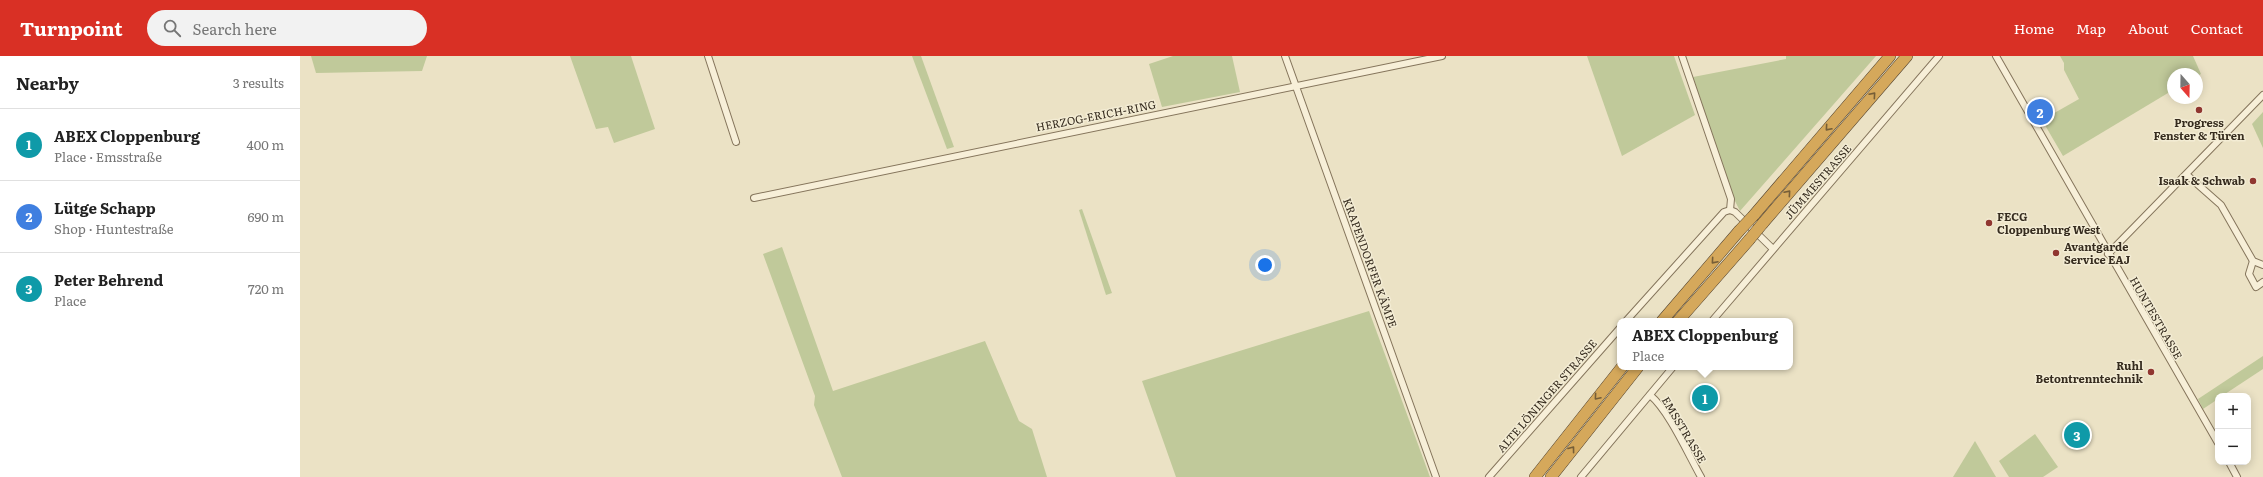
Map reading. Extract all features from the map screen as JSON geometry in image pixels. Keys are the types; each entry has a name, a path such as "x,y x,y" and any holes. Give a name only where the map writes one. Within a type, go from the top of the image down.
{"highway":[{"path":"1665,318 1890,56"},
{"path":"1681,318 1907,56"},
{"path":"1535,477 1620,370"},
{"path":"1551,477 1636,370"}],"street":[{"path":"708,56 736,142"},
{"name":"KRAPENDORFER KÄMPE","path":"1285,56 1436,477"},
{"name":"HERZOG-ERICH-RING","path":"754,198 1442,56"},
{"path":"1682,56 1731,199 1730,210"},
{"name":"JÜMMESTRASSE","path":"1715,318 1939,56"},
{"name":"HUNTESTRASSE","path":"1996,56 2108,254 2215,438"},
{"path":"2108,254 2187,175 2263,95"},
{"path":"2187,175 2221,205 2253,261 2263,265"},
{"path":"1730,210 1773,249"},
{"path":"1629,318 1718,217 1730,210"},
{"path":"2253,261 2249,274 2256,287 2263,282"},
{"name":"ALTE LÖNINGER STRASSE","path":"1489,477 1617,331"},
{"path":"1581,477 1671,370"},
{"name":"EMSSTRASSE","path":"1650,395 1663,412 1701,477"},
{"path":"2231,465 2237,477"}],"green space":[{"path":"311,56 427,56 422,71 316,73"},
{"path":"570,56 631,56 655,129 614,143 608,127 596,129"},
{"path":"912,56 921,56 954,147 947,149"},
{"path":"1173,56 1232,56 1240,92 1162,107 1149,64"},
{"path":"1587,56 1674,56 1695,115 1622,156"},
{"path":"1786,56 1876,56 1740,211 1734,199 1693,77 1786,59"},
{"path":"2060,56 2193,56 2198,68 2167,68 2167,94 2063,156 2042,120 2079,99 2064,70 2064,63"},
{"path":"2263,112 2263,148 2252,124"},
{"path":"1082,209 1112,293 1106,295 1079,210"},
{"path":"782,247 833,391 985,341 1019,421 1032,429 1047,477 842,477 814,405 815,396 763,254"},
{"path":"1369,311 1430,477 1176,477 1142,381"},
{"path":"2263,356 2263,369 2227,393 2215,393 2215,401 2203,409 2198,399"},
{"path":"2035,434 2058,467 2043,477 2009,477 1999,461"},
{"path":"1975,441 1996,477 1953,477"}],"place":[{"name":"Progress Fenster & Türen","path":"2199,110"},
{"name":"Lütge Schapp","path":"2040,112"},
{"name":"Isaak & Schwab","path":"2253,181"},
{"name":"FECG Cloppenburg West","path":"1989,223"},
{"name":"Avantgarde Service EAJ","path":"2056,253"},
{"name":"Ruhl Betontrenntechnik","path":"2151,372"},
{"name":"ABEX Cloppenburg","path":"1705,398"},
{"name":"Peter Behrend","path":"2077,435"}]}
